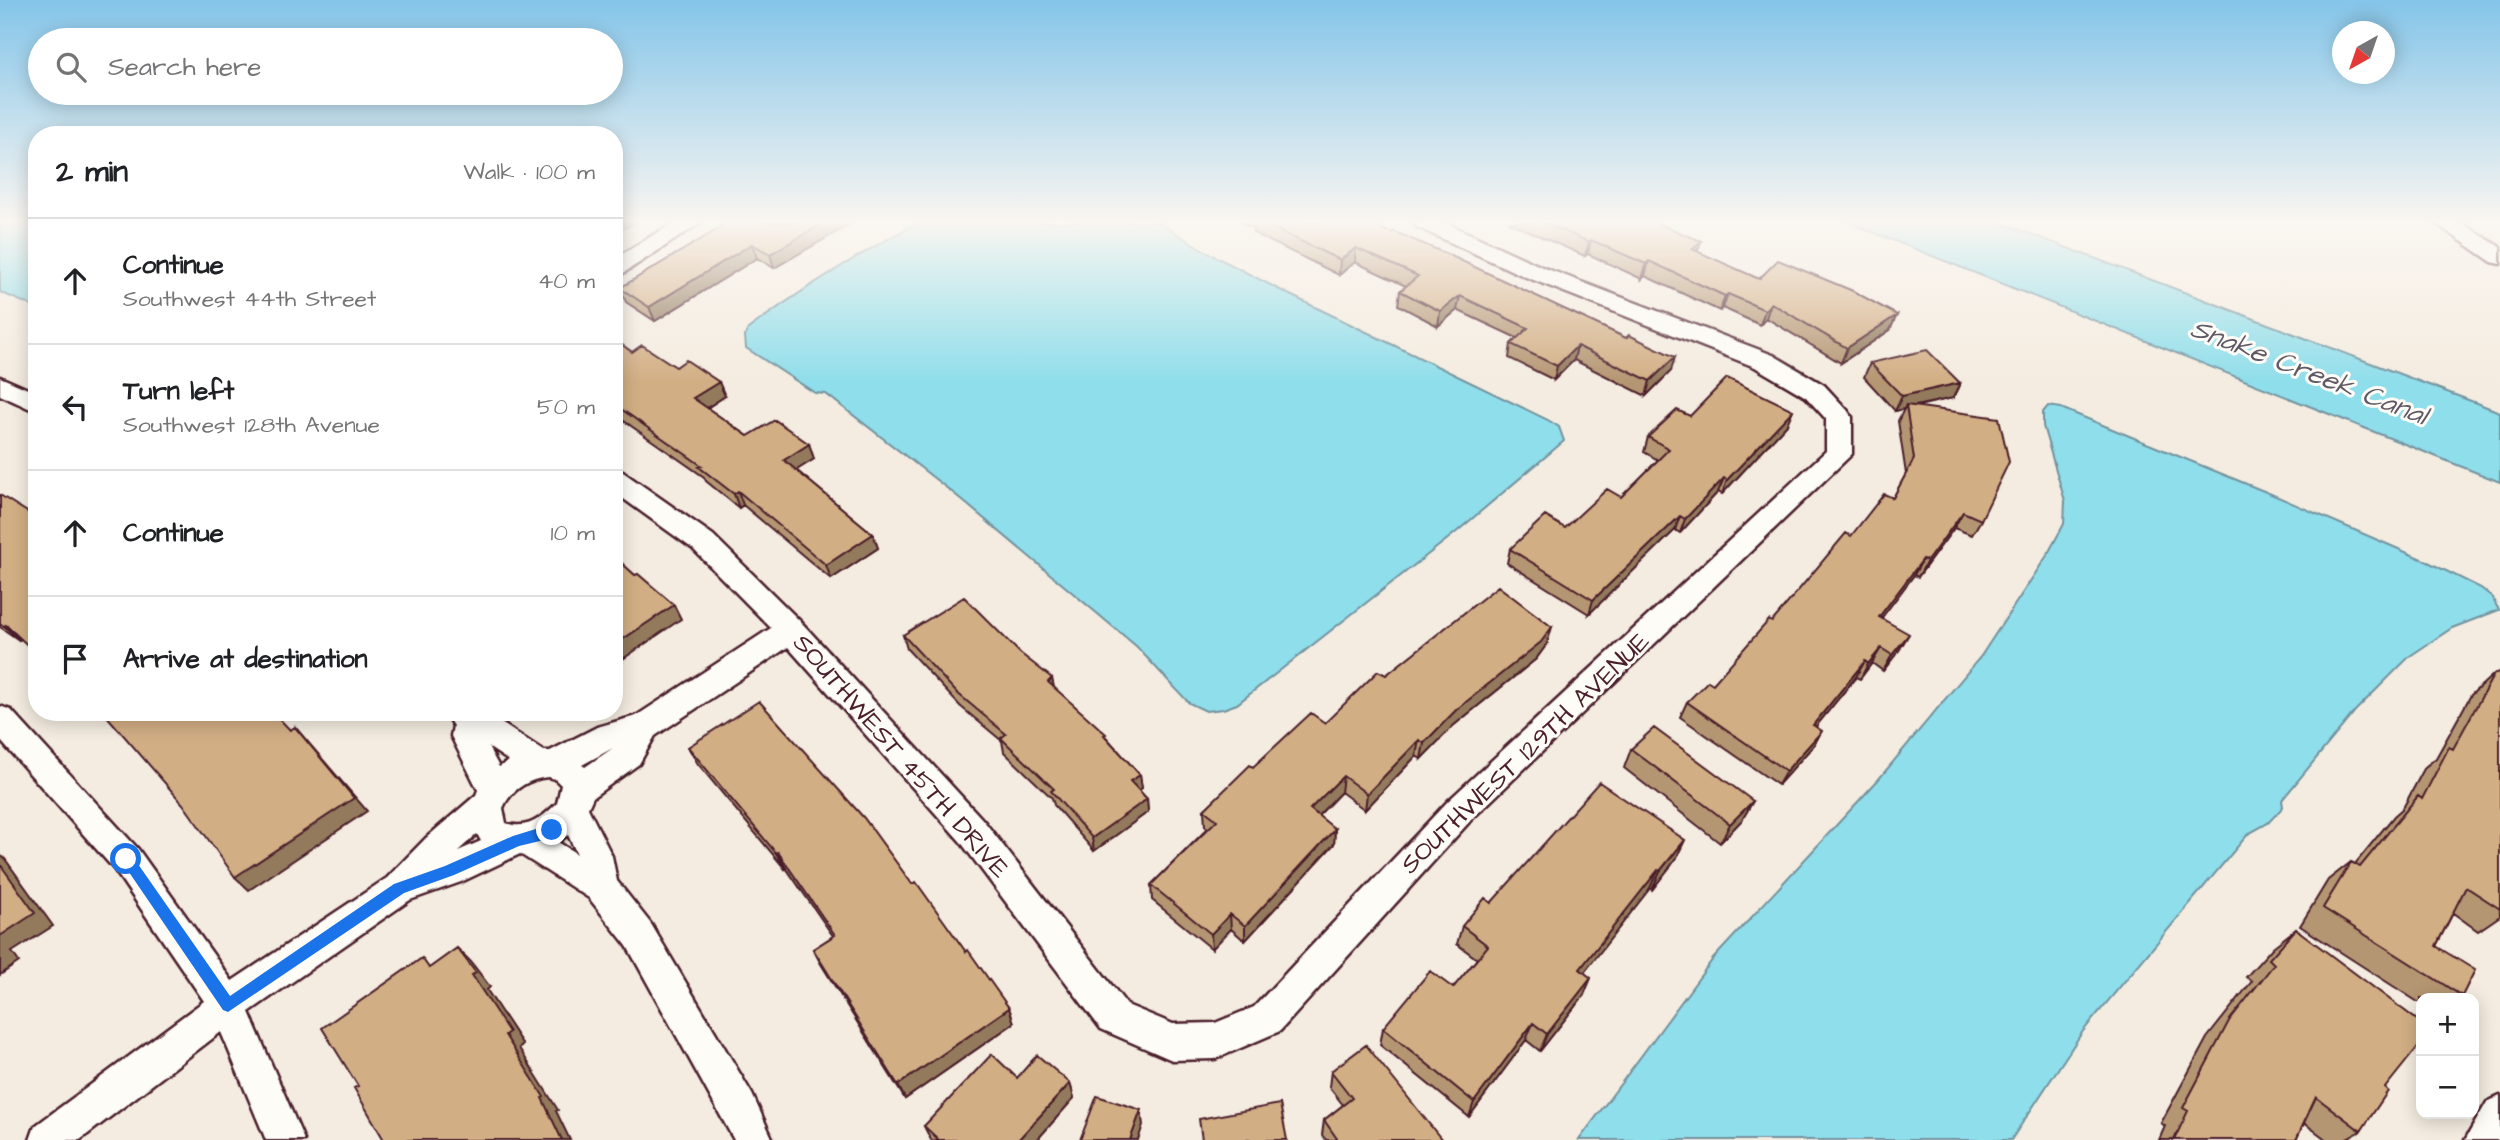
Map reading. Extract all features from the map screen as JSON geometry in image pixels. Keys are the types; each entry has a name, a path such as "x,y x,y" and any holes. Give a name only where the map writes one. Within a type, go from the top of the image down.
{"street":[{"name":"SOUTHWEST 129TH AVENUE","path":"1172,1042 1215,1041 1267,1019 1460,810 1839,454 1839,417 1815,391 1764,361 1542,275"},
{"path":"0,385 28,399"},
{"name":"SOUTHWEST 45TH DRIVE","path":"623,485 703,542 791,630 972,831 1114,1017 1172,1042"},
{"path":"49,1140 228,1005 399,889 515,773 548,764 608,736 644,727 791,630"},
{"path":"0,719 126,859 228,1005 285,1140"},
{"path":"464,721 466,736 492,797 486,815 488,825 505,838 521,840 601,887 639,935 739,1107 754,1140"},
{"path":"470,721 548,764 572,773 575,800 595,856 601,887"},
{"path":"399,889 552,830 575,800 628,755 644,727"},
{"path":"2484,1140 2500,1115"}],"water":[{"path":"0,275 28,275 28,304 0,292"},
{"path":"827,275 1251,275 1548,420 1559,427 1564,441 1454,534 1237,704 1206,711 1189,703 1136,646 957,496 826,394 815,393 746,348 745,336 748,329"},
{"name":"Snake Creek Canal","path":"1981,275 2139,275 2500,412 2500,482"},
{"path":"2048,406 2061,408 2271,494 2424,560 2481,588 2491,596 2499,610 2452,628 2410,656 2355,711 2282,800 2283,807 2268,823 2248,834 2083,1031 2011,1140 1579,1140 1713,959 1878,780 1981,656 2046,557 2064,524 2065,501 2043,426 2043,412"}],"building":[{"path":"641,275 701,275 649,307 623,290 623,286"},
{"path":"1492,275 1626,338 1629,335 1675,357 1650,381 1577,346 1557,366 1511,344 1528,328 1460,296 1440,311 1400,291 1418,276"},
{"path":"1680,275 1751,275 1759,279 1763,275 1815,275 1853,291 1897,315 1847,348 1771,303 1765,310 1728,294 1725,296"},
{"path":"642,345 676,367 686,360 719,382 693,398 748,436 775,420 809,444 784,460 873,534 826,565 738,491 734,494 699,467 702,466 623,410 623,346 632,352"},
{"path":"1927,350 1960,383 1902,396 1870,363"},
{"path":"1727,378 1793,410 1727,480 1724,478 1685,519 1680,516 1593,600 1510,549 1545,516 1565,528 1607,489 1621,497 1669,449 1648,437 1677,410 1690,416"},
{"path":"1906,405 1999,418 2009,462 1981,520 1963,512 1927,561 1923,559 1879,617 1909,634 1892,655 1881,648 1868,664 1865,661 1813,725 1822,731 1786,771 1687,702 1708,681 1713,684 1769,620 1772,622 1846,533 1851,536 1884,494 1893,498 1914,459"},
{"path":"0,495 28,512 28,646 6,625 0,624"},
{"path":"623,564 635,575 638,574 674,605 623,639"},
{"path":"1498,586 1552,627 1541,642 1456,710 1424,743 1419,740 1367,794 1343,776 1310,809 1335,829 1245,926 1230,914 1211,934 1151,885 1217,820 1204,810 1250,765 1253,767 1311,713 1325,723 1378,671 1386,675"},
{"path":"964,597 1020,653 1052,678 1048,682 1106,734 1104,735 1140,775 1130,781 1147,799 1092,838 1051,791 1054,789 1001,738 1006,734 956,692 903,635"},
{"path":"2500,671 2500,909 2466,887 2436,946 2475,970 2464,993 2457,993 2323,908 2351,862 2360,867 2418,796 2422,799 2449,747 2453,749 2494,674"},
{"path":"759,701 864,818 912,884 916,882 966,952 968,950 1009,1008 898,1085 813,949 835,935 778,852 776,853 688,747"},
{"path":"111,721 282,721 290,730 295,727 354,798 235,877 183,804"},
{"path":"1654,728 1753,801 1730,824 1631,749"},
{"path":"1599,782 1685,840 1580,969 1591,978 1547,1034 1533,1023 1474,1102 1383,1028 1430,971 1453,988 1488,946 1462,926 1485,898 1491,903"},
{"path":"0,864 35,913 0,936"},
{"path":"2296,929 2416,1019 2416,1049 2385,1088 2388,1091 2361,1131 2316,1097 2296,1140 2174,1140 2188,1111 2183,1108 2229,1021 2274,964 2269,959"},
{"path":"457,948 476,973 472,975 509,1032 505,1035 544,1097 542,1098 562,1140 384,1140 354,1088 358,1086 322,1028 422,958 429,968"},
{"path":"1366,1045 1442,1140 1338,1140 1324,1120 1352,1098 1331,1071"},
{"path":"992,1054 1017,1078 1037,1055 1070,1083 1018,1140 939,1140 924,1126"},
{"path":"1097,1096 1141,1110 1130,1140 1080,1140"},
{"path":"1280,1104 1287,1140 1202,1140 1199,1119"}],"route":[{"path":"126,859 228,1005 399,889 449,871 517,840 539,836 552,830"}]}
